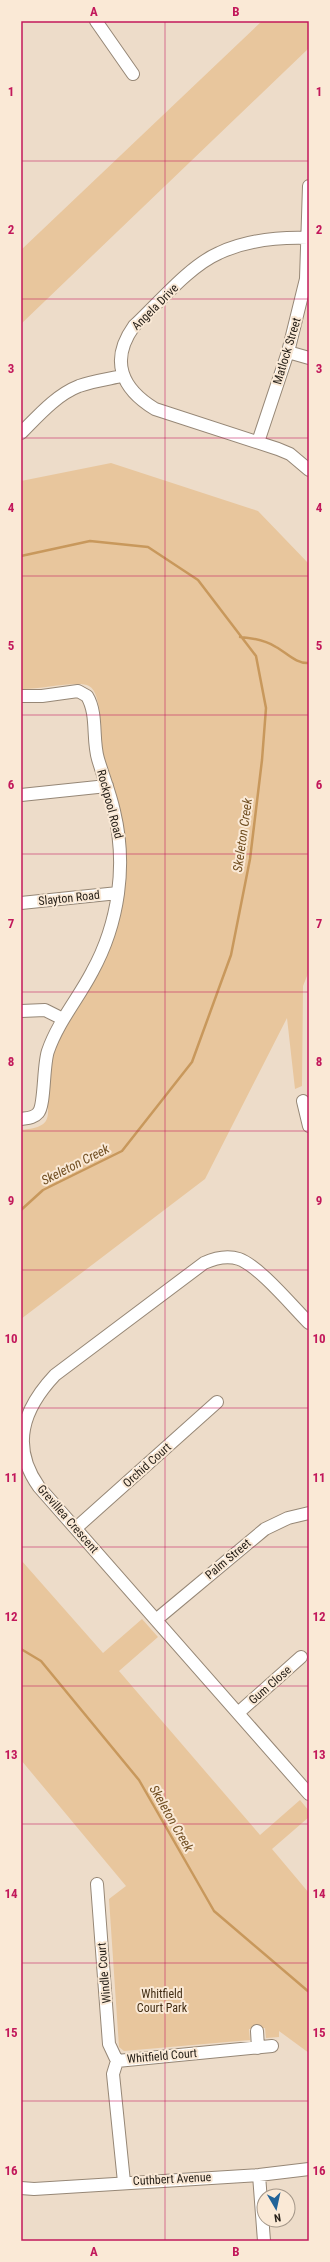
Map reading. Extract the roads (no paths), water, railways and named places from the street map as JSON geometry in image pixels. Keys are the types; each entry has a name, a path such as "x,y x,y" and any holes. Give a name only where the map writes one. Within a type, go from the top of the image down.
{"street":[{"path":"96,21 133,74"},
{"name":"Matlock Street","path":"258,442 288,352 306,278 309,186"},
{"name":"Angela Drive","path":"122,376 122,353 127,336 134,326 191,272 217,253 238,245 282,237 308,238"},
{"path":"288,352 309,358"},
{"path":"21,433 52,403 66,393 79,386 122,376 139,400 155,409 258,442 290,454 309,470"},
{"name":"Rockpool Road","path":"21,696 42,696 78,691 85,694 91,704 97,758 114,811 120,843 120,876 110,931 99,958 63,1019 46,1056 40,1110 33,1117 21,1119"},
{"path":"21,795 107,786"},
{"name":"Slayton Road","path":"21,903 118,893"},
{"path":"21,1011 45,1010 63,1019"},
{"path":"303,1101 309,1126"},
{"name":"Grevillea Crescent","path":"309,1324 252,1266 240,1259 227,1257 215,1258 204,1263 55,1375 39,1392 29,1409 23,1435 24,1449 32,1477 309,1794"},
{"name":"Orchid Court","path":"76,1528 217,1402"},
{"name":"Palm Street","path":"157,1620 265,1529 288,1518 309,1513"},
{"name":"Gum Close","path":"238,1713 301,1657"},
{"name":"Windle Court","path":"97,1884 109,2044 117,2061"},
{"path":"257,2031 258,2048"},
{"name":"Whitfield Court","path":"124,2182 114,2074 117,2061 272,2046"},
{"name":"Cuthbert Avenue","path":"21,2188 34,2189 259,2174 309,2169"},
{"path":"259,2174 264,2241"},
{"name":"Cuthbert Avenue","path":"21,2197 34,2189"}],"waterway":[{"name":"Skeleton Creek","path":"21,556 90,541 148,547 198,580 256,656 266,708 262,760 250,859 231,955 192,1062 122,1151 43,1190 21,1210"},
{"path":"240,637 263,641 280,649 300,662 309,663"},
{"name":"Skeleton Creek","path":"21,1649 41,1661 139,1780 214,1911 309,1992"}],"park label":[{"name":"Whitfield Court Park","path":"162,2001"}]}
